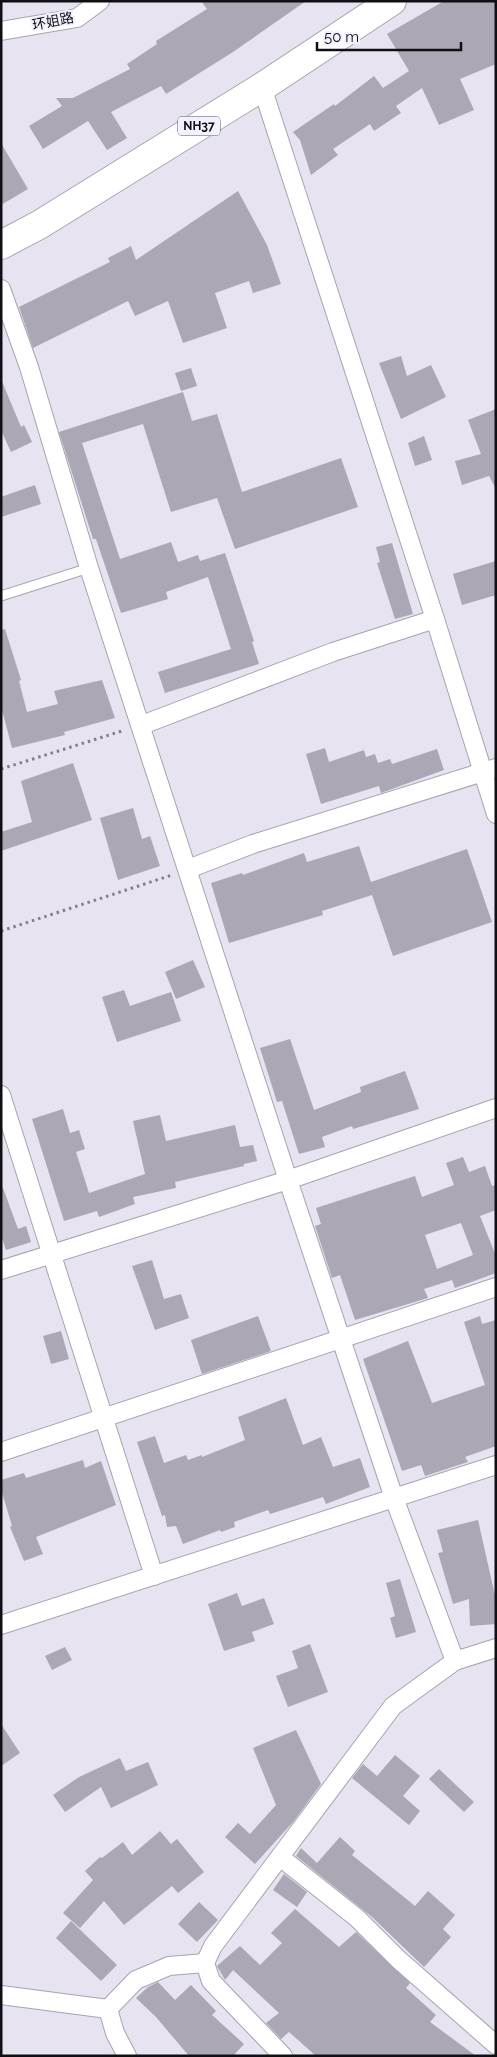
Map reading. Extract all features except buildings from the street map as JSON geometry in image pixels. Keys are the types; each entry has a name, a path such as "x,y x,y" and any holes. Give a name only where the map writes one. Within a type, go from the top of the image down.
{"highway":[{"name":"NH37","path":"1,245 39,225 262,87 392,1"}],"street":[{"name":"环姐路","path":"1,31 77,18 100,1"},
{"path":"262,87 435,619 489,770 496,814"},
{"path":"1,289 29,367 89,568 142,725 288,1180 394,1498 455,1661"},
{"path":"142,725 333,652 435,619"},
{"path":"188,869 253,844 489,770"},
{"path":"1,1094 154,1576"},
{"path":"1,1270 288,1180 496,1108"},
{"path":"1,1452 496,1287"},
{"path":"1,1625 496,1465"},
{"path":"283,2056 211,1981 205,1963 213,1946 393,1706 455,1661 496,1648"},
{"path":"280,1857 357,1918 398,1959 496,2045"},
{"path":"108,2009 136,1980 169,1966 205,1963"},
{"path":"1,1995 108,2009"},
{"path":"108,2009 115,2033 127,2056"}],"lane":[{"path":"1,596 89,568"}],"path":[{"path":"1,768 142,725"},
{"path":"1,931 110,897 188,869"}]}
